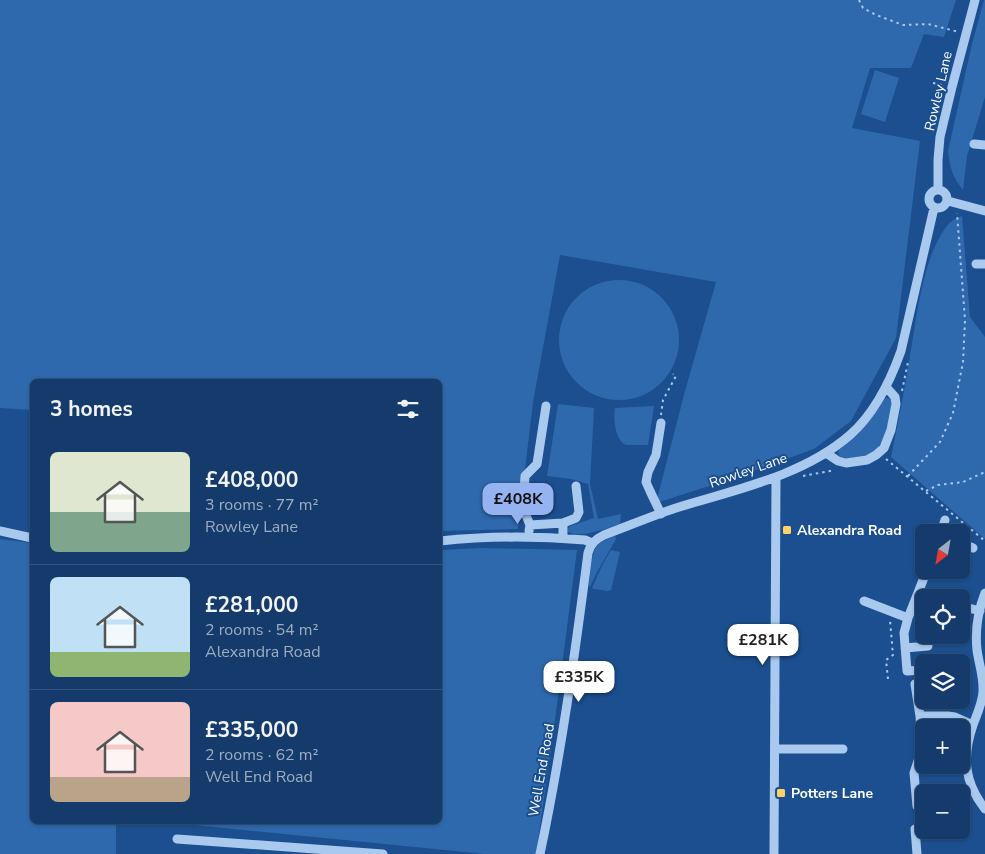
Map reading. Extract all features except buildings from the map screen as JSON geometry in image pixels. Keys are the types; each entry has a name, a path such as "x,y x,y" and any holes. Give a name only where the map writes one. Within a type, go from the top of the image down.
{"street":[{"name":"Rowley Lane","path":"938,190 940,137 975,0"},
{"path":"974,144 985,145"},
{"path":"938,190 946,193 948,198 947,204 943,208 934,208 930,203 929,197 932,192 938,190"},
{"path":"948,201 985,210"},
{"name":"Rowley Lane","path":"592,543 604,534 776,478 826,453 850,435 866,419 879,400 894,370 901,351 934,208"},
{"path":"826,453 838,461 846,463 866,460 876,456 884,448 891,430 896,404 895,396 886,387"},
{"path":"529,537 530,525 523,508 525,476 537,464 546,406"},
{"path":"661,423 656,455 648,472 646,482 661,514"},
{"path":"774,854 776,478"},
{"path":"530,525 563,523 576,518 579,512 576,486"},
{"path":"944,524 945,520"},
{"path":"563,523 563,538"},
{"path":"0,532 30,538"},
{"path":"442,541 529,537 586,540 592,543"},
{"name":"Well End Road","path":"540,854 576,649 588,553 592,543"},
{"path":"915,670 906,671 904,633 924,579"},
{"path":"985,593 977,623 976,638 977,650 983,664 982,702 973,725 966,759 967,772 974,793 985,809"},
{"path":"864,601 908,618"},
{"path":"970,608 980,611"},
{"path":"905,648 928,646"},
{"path":"915,784 914,773 922,749 919,709"},
{"path":"920,716 955,717 973,725"},
{"path":"775,749 844,749"},
{"path":"916,839 917,854"},
{"path":"177,840 383,854"}],"path":[{"path":"858,0 863,8 903,25 928,24 966,33"},
{"path":"908,476 940,442 953,413 963,362 965,320 956,219 958,204"},
{"path":"902,394 909,356"},
{"path":"661,423 664,400 676,376 673,374"},
{"path":"886,459 985,541"},
{"path":"802,476 840,469"},
{"path":"926,491 938,485 963,482 985,472"},
{"path":"888,679 886,660 893,655 889,621 892,612"}],"shaded area":[{"path":"0,0 956,0 944,37 924,34 911,68 870,68 852,128 920,141 896,338 851,421 814,449 734,478 656,503 716,282 560,255 533,402 518,529 442,531 442,379 30,379 30,410 0,408"},
{"path":"984,0 985,97 967,156 963,190 952,172 948,151"},
{"path":"875,70 899,78 885,122 861,114"},
{"path":"962,216 970,317 985,337 985,539 891,457 925,274 930,258 944,230"},
{"path":"619,280 642,284 662,297 675,317 679,340 675,363 662,383 642,396 619,400 596,396 576,383 563,363 559,340 563,317 576,297 596,284"},
{"path":"885,398 889,398 892,404 887,430 880,445 868,455 852,458 840,457 839,450 865,426"},
{"path":"558,404 594,408 590,484 598,519 621,514 620,524 586,534 568,532 570,526 594,518 588,484 571,479 547,476"},
{"path":"654,406 648,445 626,445 622,442 617,434 614,418 615,408"},
{"path":"615,536 616,539 590,587 593,554 597,546"},
{"path":"0,539 30,543 30,824 116,824 116,854 0,854"},
{"path":"481,548 577,550 536,854 485,854 183,824 442,824 442,550"},
{"path":"611,550 620,552 611,590 594,589 592,588"}],"place":[{"name":"Alexandra Road","path":"787,530"},
{"name":"Potters Lane","path":"781,793"}]}
